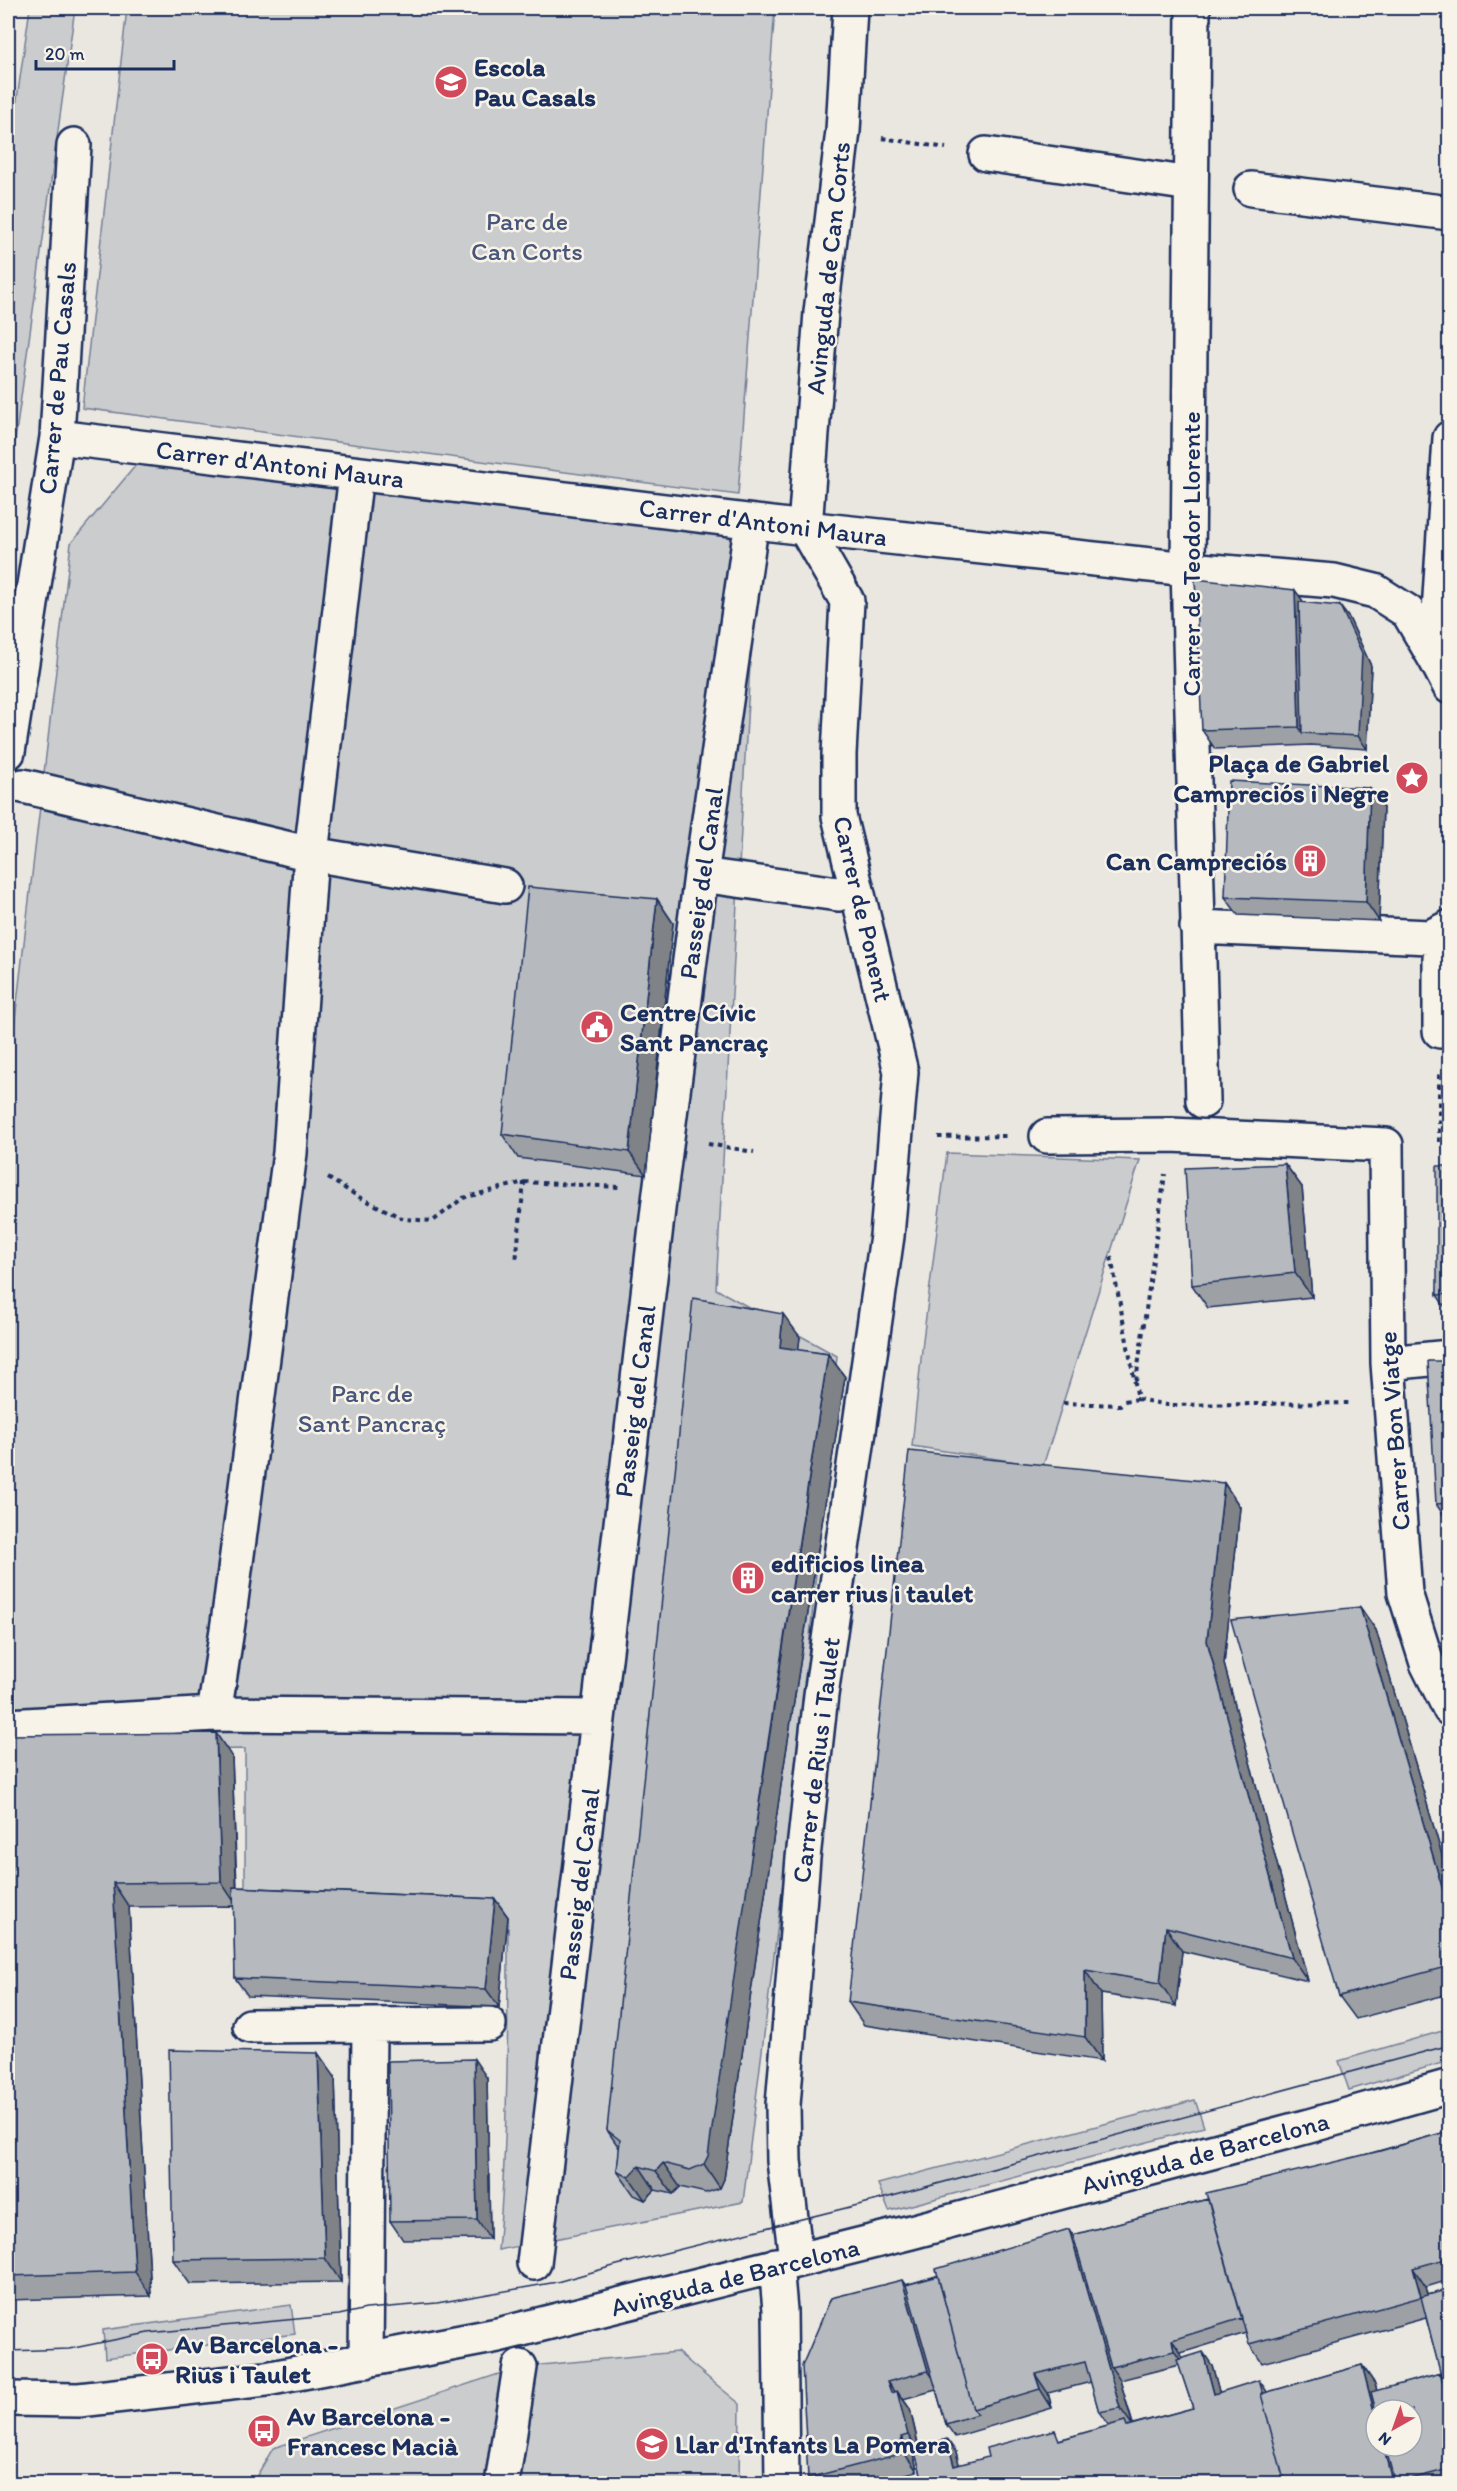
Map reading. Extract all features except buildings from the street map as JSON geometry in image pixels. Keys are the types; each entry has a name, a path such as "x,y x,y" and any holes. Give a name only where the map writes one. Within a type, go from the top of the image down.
{"street":[{"name":"Avinguda de Can Corts","path":"805,528 821,312 843,131 850,8"},
{"name":"Carrer de Teodor Llorente","path":"1193,8 1188,569 1203,1101"},
{"name":"Carrer de Pau Casals","path":"8,752 57,436 74,145"},
{"path":"986,154 1191,184"},
{"path":"1251,189 1449,213"},
{"name":"Carrer d'Antoni Maura","path":"57,436 805,528 1188,569 1334,581 1375,591 1408,612 1443,674"},
{"path":"1443,674 1449,438"},
{"path":"214,1714 290,1153 311,854 356,474"},
{"name":"Carrer de Ponent","path":"805,528 847,601 838,754 839,816 901,1072 895,1155"},
{"name":"Passeig del Canal","path":"534,2263 660,1192 701,875 749,541"},
{"path":"22,786 311,854 505,886"},
{"path":"701,875 838,894"},
{"path":"1197,927 1430,937 1449,927"},
{"path":"1440,958 1440,1031"},
{"path":"1047,1136 1171,1135"},
{"name":"Carrer Bon Viatge","path":"1171,1135 1386,1145 1388,1363 1405,1593 1427,1663 1449,1709"},
{"name":"Carrer de Rius i Taulet","path":"782,2484 780,2320 786,2262 783,2106 803,1858 821,1695 887,1236 895,1155"},
{"path":"1388,1363 1449,1357"},
{"path":"8,1726 214,1714 597,1718"},
{"path":"250,2026 369,2027 489,2024"},
{"path":"366,2361 369,2027"},
{"name":"Avinguda de Barcelona","path":"8,2399 79,2400 266,2379 507,2333 695,2288 786,2262 1309,2126 1449,2086"},
{"path":"502,2484 520,2367"}],"path":[{"path":"881,138 986,154"},
{"path":"1439,1142 1440,1031"},
{"path":"1135,1384 1171,1135"},
{"path":"938,1137 1047,1136"},
{"path":"700,1143 754,1152"},
{"path":"290,1153 359,1197 404,1219 433,1221 463,1198 524,1182 637,1188 660,1192"},
{"path":"516,1262 524,1182"},
{"path":"1112,1257 1138,1399"},
{"path":"1063,1403 1120,1405 1124,1401 1138,1399 1167,1405 1355,1403"}],"green space":[{"path":"30,8 75,8 8,491 8,162"},
{"name":"Parc de Can Corts","path":"127,8 775,8 738,495 82,408"},
{"name":"Parc de Sant Pancraç","path":"141,459 757,536 716,1289 837,1356 797,1772 743,2202 498,2250 506,2125 508,1917 245,1896 245,1749 8,1753 8,1079 71,543"},
{"path":"947,1153 1140,1160 1043,1466 912,1446"},
{"path":"1449,2029 1449,2061 1349,2090 1339,2061"},
{"path":"1195,2100 1204,2127 889,2211 878,2184"},
{"path":"291,2305 295,2334 105,2358 103,2330"},
{"path":"677,2352 740,2404 739,2483 252,2484 273,2448 520,2367"}],"tram line":[{"path":"8,2351 69,2349 148,2333 339,2315 366,2309 437,2303 557,2282 874,2201 1450,2045"}],"place":[{"name":"Escola Pau Casals","path":"451,82"},
{"name":"Plaça de Gabriel Campreciós i Negre","path":"1412,778"},
{"name":"Can Campreciós","path":"1310,861"},
{"name":"Centre Cívic Sant Pancraç","path":"597,1027"},
{"name":"edificios linea carrer rius i taulet","path":"748,1578"},
{"name":"Av Barcelona - Rius i Taulet","path":"152,2359"},
{"name":"Av Barcelona - Francesc Macià","path":"264,2431"},
{"name":"Llar d'Infants La Pomera","path":"652,2444"}]}
